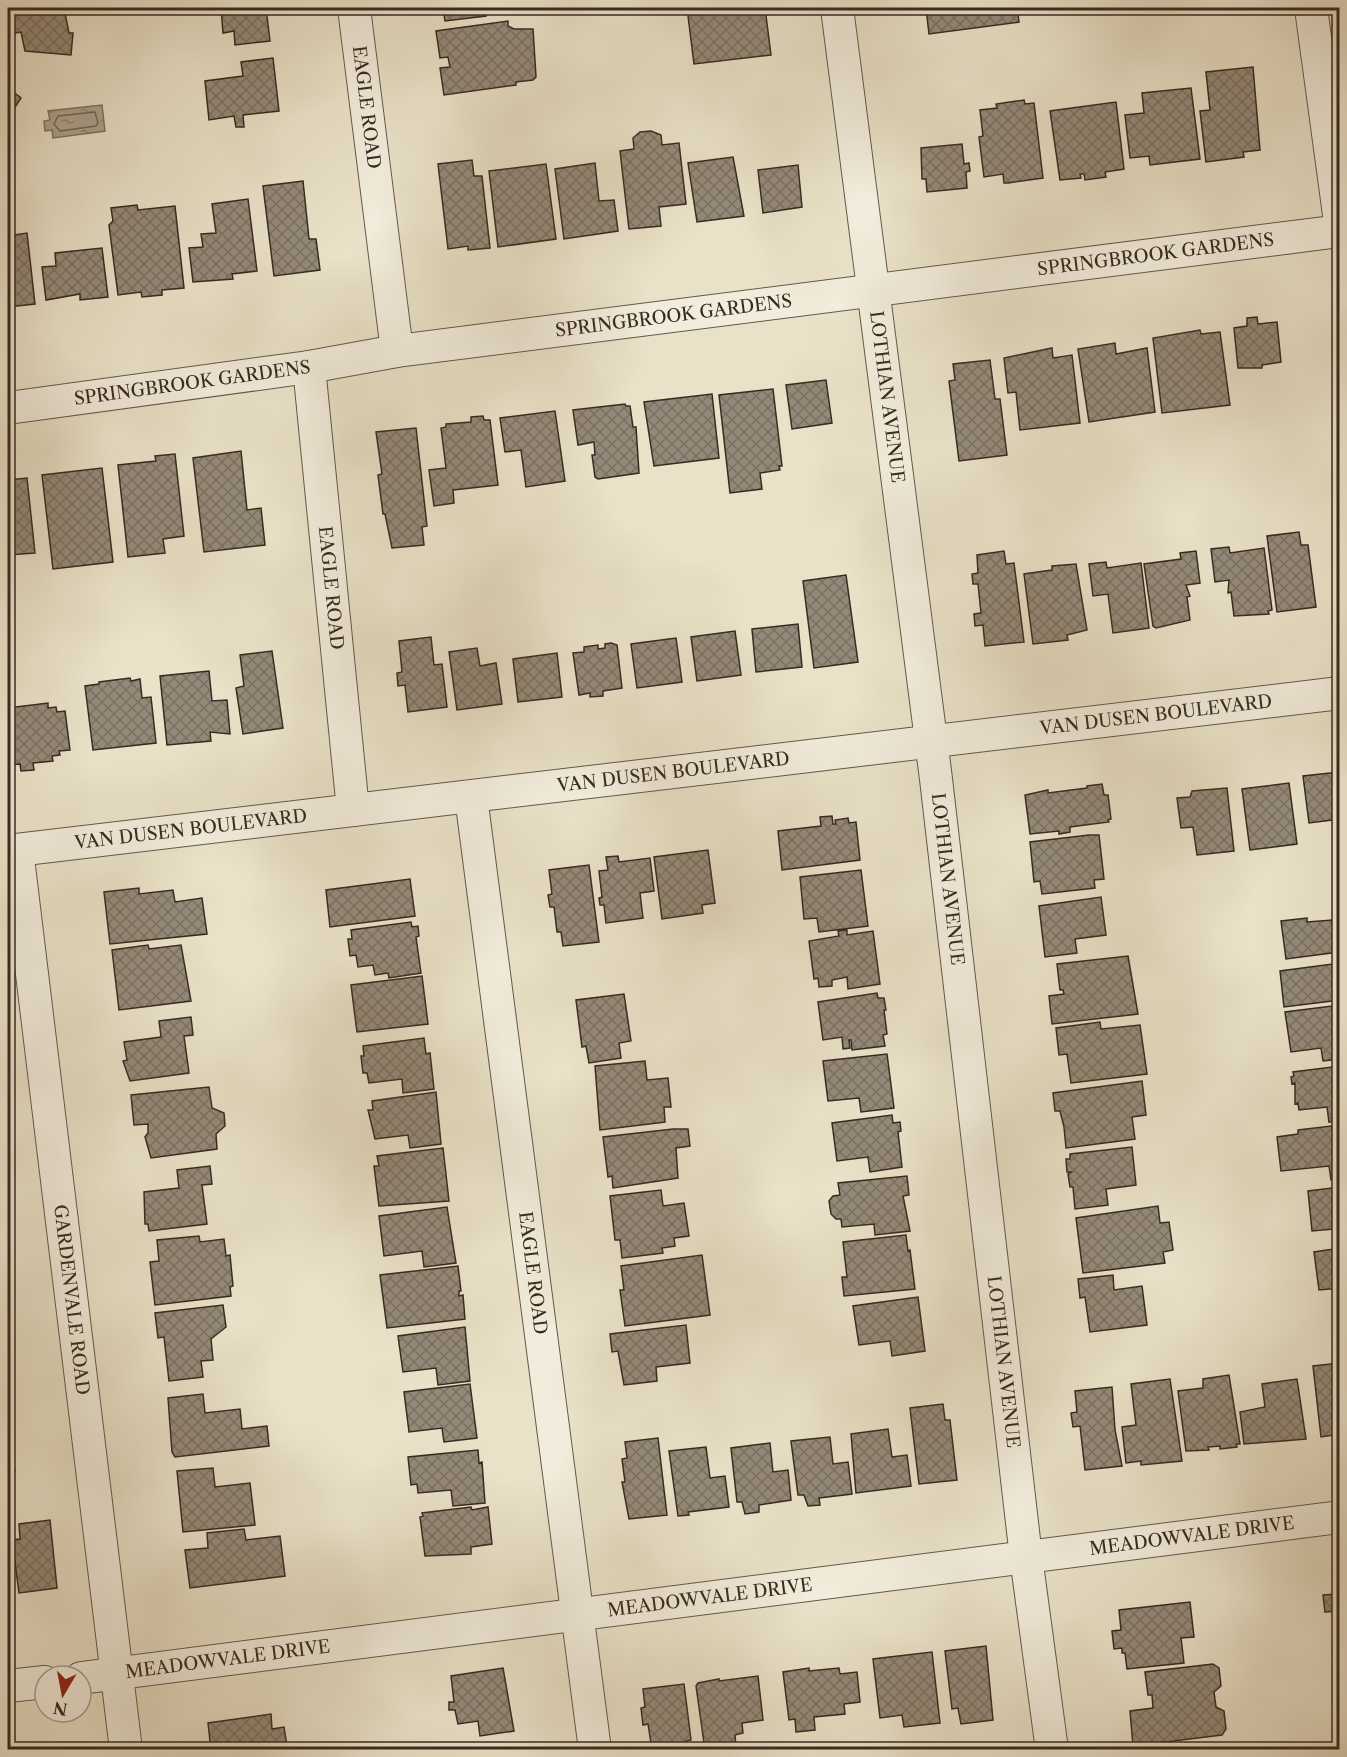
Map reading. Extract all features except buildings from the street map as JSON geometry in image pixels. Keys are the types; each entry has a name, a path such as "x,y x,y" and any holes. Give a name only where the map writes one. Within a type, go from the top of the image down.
{"street":[{"name":"EAGLE ROAD","path":"354,8 397,351"},
{"name":"LOTHIAN AVENUE","path":"837,8 932,741 1026,1557 1052,1749"},
{"path":"1311,8 1340,222"},
{"name":"SPRINGBROOK GARDENS","path":"8,408 309,367 397,351 1340,231"},
{"name":"EAGLE ROAD","path":"309,367 353,810"},
{"name":"VAN DUSEN BOULEVARD","path":"12,851 1340,693"},
{"name":"EAGLE ROAD","path":"471,797 595,1749"},
{"name":"GARDENVALE ROAD","path":"12,851 126,1749"},
{"name":"MEADOWVALE DRIVE","path":"93,1677 1340,1517"},
{"path":"8,1686 33,1683"}],"water":[{"path":"102,105 105,131 53,138 52,130 45,131 44,121 50,120 48,111"}]}
